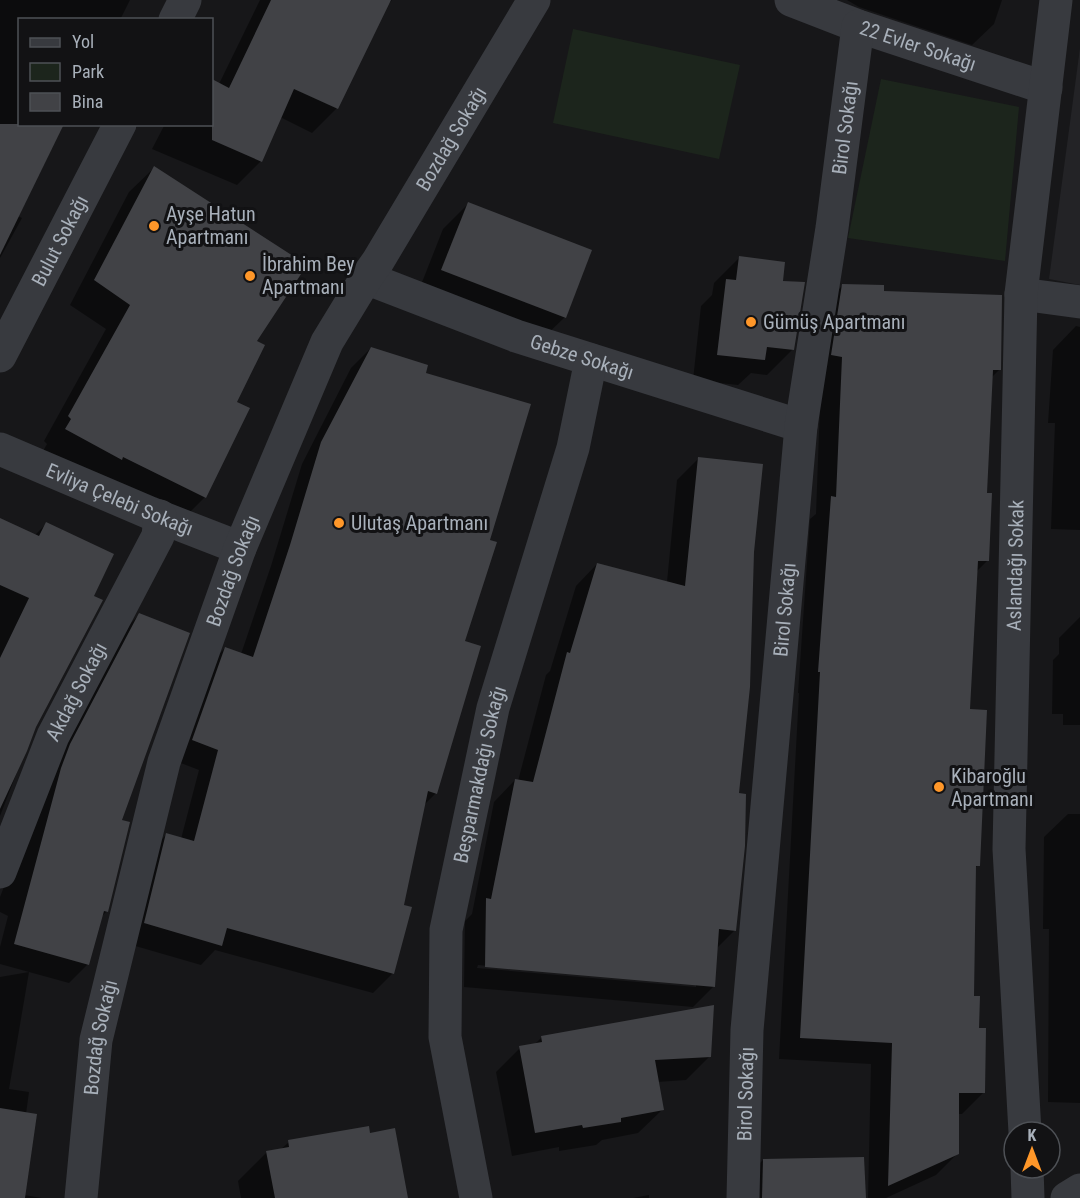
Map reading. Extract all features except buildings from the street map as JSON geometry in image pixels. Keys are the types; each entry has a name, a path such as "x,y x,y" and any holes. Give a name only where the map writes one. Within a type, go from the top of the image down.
{"street":[{"path":"176,18 185,0"},
{"name":"Bozdağ Sokağı","path":"81,1198 96,1040 164,762 240,548 327,342 534,0"},
{"name":"22 Evler Sokağı","path":"791,0 858,26 1046,88"},
{"name":"Aslandağı Sokak","path":"1024,1120 1010,849 1021,294 1056,0"},
{"name":"Birol Sokağı","path":"743,1198 747,1030 801,426 832,228 858,26"},
{"name":"Bulut Sokağı","path":"0,356 119,126"},
{"name":"Gebze Sokağı","path":"366,278 516,336 801,426"},
{"path":"1021,294 1080,302"},
{"name":"Beşparmakdağı Sokağı","path":"476,1198 445,1037 446,930 493,708 573,448 591,360"},
{"name":"Evliya Çelebi Sokağı","path":"0,449 150,513 240,548"},
{"name":"Akdağ Sokağı","path":"0,872 53,736 158,536 160,516"},
{"path":"1027,1180 1028,1198"},
{"path":"1067,1198 1080,1190"}],"shaded area":[{"path":"1080,48 1080,285 1049,279"}],"green space":[{"path":"573,29 740,65 719,159 553,123"},
{"path":"881,79 1019,107 1005,261 848,238"}],"place":[{"name":"Ayşe Hatun Apartmanı","path":"154,226"},
{"name":"İbrahim Bey Apartmanı","path":"250,276"},
{"name":"Gümüş Apartmanı","path":"751,322"},
{"name":"Ulutaş Apartmanı","path":"339,523"},
{"name":"Kibaroğlu Apartmanı","path":"939,787"}]}
